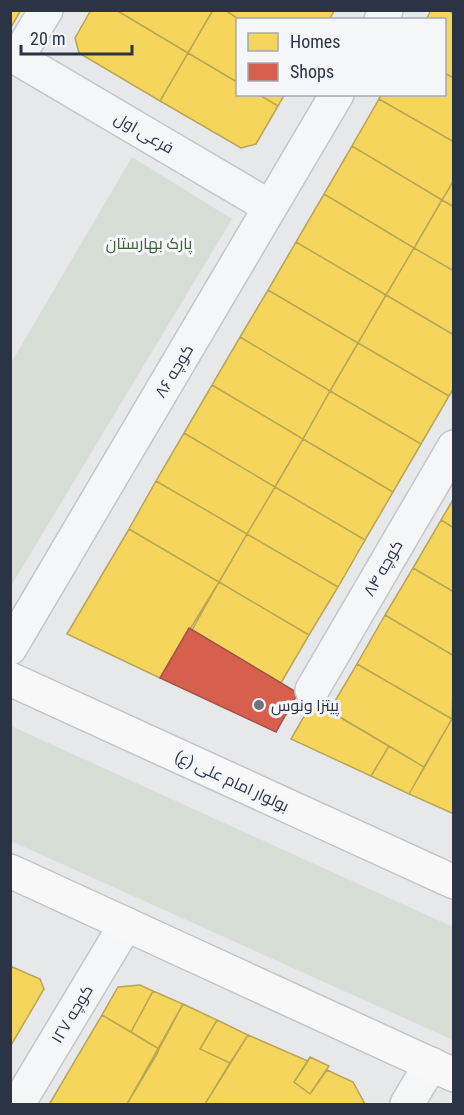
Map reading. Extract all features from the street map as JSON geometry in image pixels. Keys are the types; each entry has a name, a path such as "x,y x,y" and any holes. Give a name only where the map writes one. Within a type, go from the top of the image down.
{"main road":[{"name":"بولوار امام علی (ع)","path":"10,679 453,882"},
{"path":"10,871 442,1069"}],"street":[{"name":"فرعی اول","path":"46,10 17,58 270,207"},
{"name":"کوچه ۸۶","path":"10,648 336,96"},
{"name":"کوچه ۸۴","path":"312,690 453,447"},
{"name":"کوچه ۱۲۷","path":"18,1104 126,924"},
{"path":"406,1104 442,1069"}],"green space":[{"name":"پارک بهارستان","path":"132,157 232,219 11,586 11,363"},
{"path":"11,726 453,927 453,1040 11,841"}],"building: Homes":[{"path":"10,10 21,10 10,29"},
{"path":"91,10 116,10 188,53 160,101 79,53 75,38"},
{"path":"116,10 213,10 188,53"},
{"path":"213,10 225,10 237,18 236,81 188,53"},
{"path":"225,10 334,11 330,18 237,18"},
{"path":"431,10 448,10 454,14 454,78 446,74 446,18 427,18"},
{"path":"188,53 236,81 236,96 261,96 278,106 256,144 241,148 160,101"},
{"path":"446,74 454,78 454,142 379,99 381,96 446,96"},
{"path":"261,96 284,96 278,106"},
{"path":"379,99 454,142 454,180 442,200 352,146"},
{"path":"352,146 442,200 414,248 324,194"},
{"path":"454,180 454,207 442,200"},
{"path":"324,194 414,248 386,295 296,242"},
{"path":"442,200 454,207 454,271 414,248"},
{"path":"296,242 386,295 358,343 268,290"},
{"path":"414,248 454,271 454,335 386,295"},
{"path":"268,290 358,343 330,391 240,337"},
{"path":"386,295 454,335 454,388 449,396 358,343"},
{"path":"240,337 330,391 303,439 212,385"},
{"path":"358,343 449,396 421,444 330,391"},
{"path":"212,385 303,439 275,487 184,433"},
{"path":"330,391 421,444 393,492 303,439"},
{"path":"184,433 275,487 247,534 156,481"},
{"path":"303,439 393,492 365,540 275,487"},
{"path":"156,481 247,534 219,582 129,529"},
{"path":"275,487 365,540 338,587 247,534"},
{"path":"454,498 454,528 441,520"},
{"path":"441,520 454,528 454,592 413,568"},
{"path":"129,529 219,582 160,678 67,634"},
{"path":"247,534 338,587 309,635 219,582"},
{"path":"413,568 454,592 454,656 385,615"},
{"path":"219,582 309,635 281,683 192,630"},
{"path":"385,615 454,656 452,719 357,664"},
{"path":"357,664 452,719 424,767 329,711"},
{"path":"313,701 389,746 371,776 291,739"},
{"path":"452,719 454,720 454,814 409,794"},
{"path":"389,746 424,767 409,794 371,776"},
{"path":"10,966 40,979 44,989 10,1047"},
{"path":"140,985 153,991 131,1032 102,1015 118,987"},
{"path":"153,991 183,1004 159,1049 131,1032"},
{"path":"183,1004 217,1020 200,1049 230,1063 205,1104 127,1104"},
{"path":"102,1015 159,1049 157,1054 127,1104 50,1103"},
{"path":"217,1020 248,1035 230,1063 200,1049"},
{"path":"248,1035 308,1061 294,1082 310,1094 327,1070 353,1082 365,1104 205,1104"},
{"path":"310,1057 329,1066 310,1094 294,1082"}],"building: Shops":[{"path":"189,628 298,693 276,732 160,678"}],"place":[{"name":"پیتزا ونوس","path":"259,705"}]}
